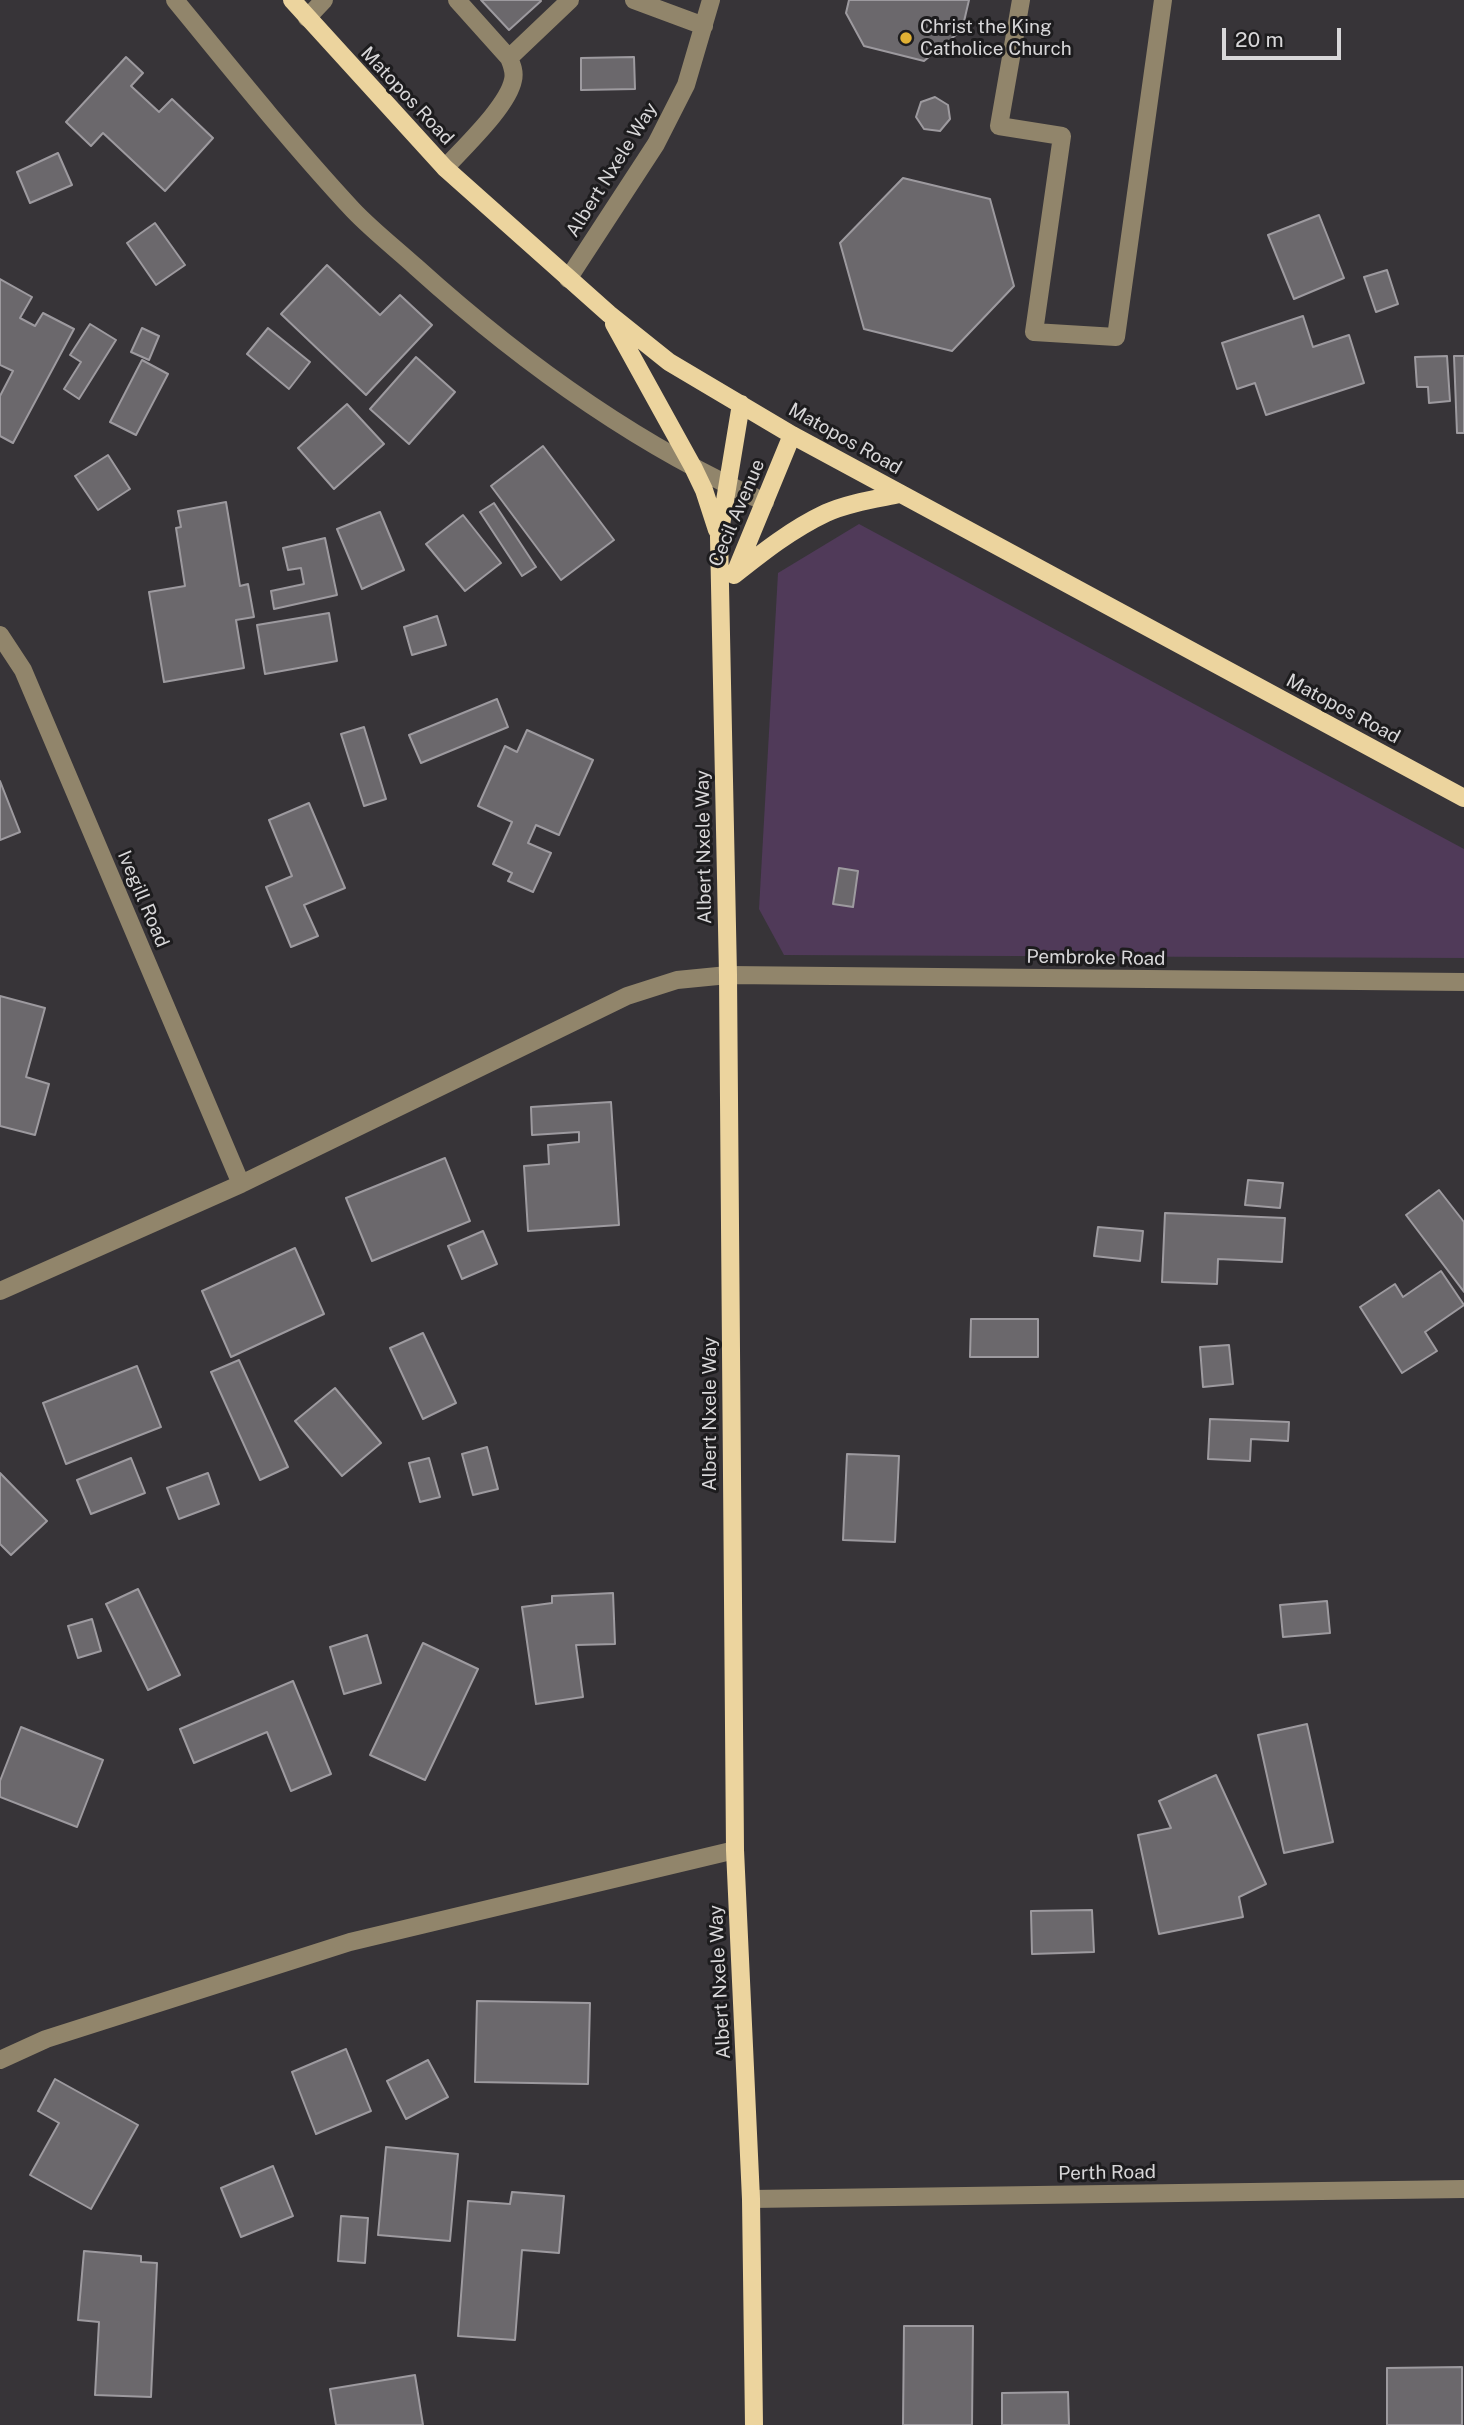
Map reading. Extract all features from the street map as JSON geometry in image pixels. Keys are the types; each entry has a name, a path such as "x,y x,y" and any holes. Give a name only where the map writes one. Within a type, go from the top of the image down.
{"main road":[{"name":"Matopos Road","path":"292,0 445,168 568,279 669,362 792,435 1464,798"},
{"path":"609,314 693,467 719,537"},
{"name":"Albert Nxele Way","path":"741,404 719,537 728,975 735,1850 751,2199 754,2425"},
{"name":"Cecil Avenue","path":"720,606 792,435"},
{"path":"734,575 771,545 827,513 900,494"}],"street":[{"path":"176,0 355,212 472,318 617,424 726,485 765,502"},
{"path":"307,18 324,0"},
{"path":"445,168 504,102 514,79 509,58 457,0"},
{"path":"509,58 569,0"},
{"path":"634,0 704,26"},
{"name":"Albert Nxele Way","path":"568,279 656,144 686,85 711,0"},
{"path":"1021,0 999,126 1062,136 1034,332 1116,337 1163,0"},
{"name":"Ivegill Road","path":"0,635 23,670 241,1184"},
{"name":"Pembroke Road","path":"0,1292 241,1184 627,996 677,980 728,975 1464,982"},
{"path":"0,2060 46,2039 350,1942 735,1850"},
{"name":"Perth Road","path":"751,2199 1464,2189"}],"shaded area":[{"path":"859,524 1464,849 1464,958 784,955 759,909 778,573"}],"building":[{"path":"481,0 540,0 541,1 509,30"},
{"name":"Christ the King Catholice Church","path":"849,0 969,0 962,30 924,61 864,46 846,13"},
{"path":"126,57 143,73 131,86 159,112 172,99 213,138 165,191 103,133 91,146 66,122"},
{"path":"634,57 635,89 581,90 581,58"},
{"path":"935,97 948,105 950,119 940,131 924,129 916,117 921,102"},
{"path":"58,153 72,185 30,203 17,172"},
{"path":"903,178 990,199 1014,286 952,351 864,329 840,243"},
{"path":"1319,215 1344,278 1294,299 1268,235"},
{"path":"155,223 185,265 156,285 127,243"},
{"path":"327,265 380,315 400,295 432,325 366,395 281,314"},
{"path":"1387,270 1398,304 1376,312 1364,277"},
{"path":"0,279 32,297 20,318 35,326 43,313 74,329 13,443 0,436 0,396 13,371 0,365"},
{"path":"1303,316 1313,347 1349,335 1364,383 1266,415 1255,383 1237,389 1222,343"},
{"path":"90,324 116,340 79,399 64,389 81,362 70,355"},
{"path":"142,328 159,336 149,360 131,352"},
{"path":"268,328 310,362 289,389 247,354"},
{"path":"1447,356 1450,401 1429,403 1428,387 1417,387 1415,357"},
{"path":"1454,356 1464,356 1464,433 1457,433"},
{"path":"416,357 455,392 409,444 370,409"},
{"path":"142,360 168,374 136,435 110,422"},
{"path":"347,404 384,444 334,489 298,448"},
{"path":"543,446 614,540 561,580 491,486"},
{"path":"108,455 130,489 98,510 75,476"},
{"path":"226,502 240,586 248,584 254,617 236,620 244,668 164,682 149,592 185,586 176,528 181,527 178,511"},
{"path":"494,503 536,567 522,576 480,512"},
{"path":"380,512 404,570 362,589 337,529"},
{"path":"463,515 501,563 465,591 426,544"},
{"path":"325,538 337,595 274,609 271,591 304,584 301,568 288,570 283,548"},
{"path":"329,613 337,661 265,674 257,625"},
{"path":"437,616 446,645 412,655 404,627"},
{"path":"497,699 508,727 421,763 409,735"},
{"path":"364,727 386,799 364,806 341,734"},
{"path":"527,730 593,760 559,835 536,825 528,843 551,853 533,892 508,881 512,873 493,864 512,822 478,806 505,746 517,752"},
{"path":"0,781 20,832 0,840"},
{"path":"309,803 345,888 304,905 318,936 291,947 266,887 292,876 269,820"},
{"path":"839,868 858,871 853,907 833,904"},
{"path":"0,996 45,1008 26,1077 49,1084 35,1135 0,1126"},
{"path":"611,1102 619,1225 528,1231 524,1166 549,1164 548,1145 579,1142 579,1132 532,1135 531,1107"},
{"path":"445,1158 470,1221 372,1261 346,1198"},
{"path":"1248,1180 1283,1183 1280,1208 1245,1205"},
{"path":"1439,1190 1464,1222 1464,1292 1406,1215"},
{"path":"1165,1213 1285,1218 1282,1262 1218,1259 1217,1284 1162,1282"},
{"path":"1098,1227 1143,1231 1140,1261 1094,1256"},
{"path":"483,1231 497,1264 462,1279 448,1246"},
{"path":"295,1248 324,1314 231,1357 202,1291"},
{"path":"1441,1271 1464,1305 1425,1332 1437,1351 1402,1373 1360,1307 1395,1284 1403,1297"},
{"path":"971,1319 1038,1319 1038,1357 970,1357"},
{"path":"423,1333 456,1403 423,1419 390,1348"},
{"path":"1229,1345 1233,1384 1203,1387 1200,1347"},
{"path":"239,1360 288,1467 260,1480 211,1372"},
{"path":"137,1366 161,1427 66,1464 43,1403"},
{"path":"335,1388 381,1443 342,1476 295,1421"},
{"path":"1210,1419 1289,1422 1288,1441 1251,1439 1250,1461 1208,1459"},
{"path":"487,1447 498,1489 473,1495 462,1454"},
{"path":"847,1454 899,1456 895,1542 843,1540"},
{"path":"131,1458 145,1493 91,1514 77,1480"},
{"path":"429,1458 440,1497 420,1502 409,1463"},
{"path":"0,1473 47,1521 11,1555 0,1544"},
{"path":"208,1473 219,1504 179,1519 167,1488"},
{"path":"138,1589 180,1675 148,1690 106,1604"},
{"path":"613,1593 615,1644 576,1645 583,1697 536,1704 522,1607 552,1603 552,1596"},
{"path":"1327,1601 1330,1633 1283,1637 1280,1605"},
{"path":"92,1619 101,1651 78,1658 68,1626"},
{"path":"367,1635 381,1683 344,1694 330,1647"},
{"path":"423,1643 478,1669 425,1780 370,1755"},
{"path":"293,1681 331,1774 291,1791 267,1732 194,1763 180,1729"},
{"path":"1307,1724 1333,1842 1284,1853 1258,1735"},
{"path":"21,1727 103,1760 77,1827 0,1797 0,1781"},
{"path":"1216,1775 1266,1884 1239,1897 1243,1917 1159,1934 1138,1835 1171,1828 1159,1801"},
{"path":"1092,1910 1094,1952 1032,1954 1031,1911"},
{"path":"477,2001 590,2003 588,2084 475,2082"},
{"path":"346,2049 371,2111 316,2134 292,2072"},
{"path":"428,2060 448,2097 406,2119 387,2081"},
{"path":"55,2079 138,2125 91,2209 30,2175 59,2123 38,2111"},
{"path":"386,2147 458,2154 450,2241 378,2235"},
{"path":"273,2166 293,2216 241,2237 221,2188"},
{"path":"512,2192 564,2196 559,2253 522,2250 515,2340 458,2336 468,2201 510,2204"},
{"path":"341,2216 368,2218 365,2263 338,2261"},
{"path":"84,2251 141,2256 141,2262 157,2263 151,2397 95,2395 99,2322 78,2320"},
{"path":"904,2326 973,2326 972,2425 903,2425"},
{"path":"1462,2367 1462,2425 1387,2425 1387,2368"},
{"path":"415,2375 423,2425 336,2425 330,2389"},
{"path":"1068,2392 1069,2425 1002,2425 1002,2393"}],"place":[{"name":"Christ the King Catholice Church","path":"906,38"}]}
